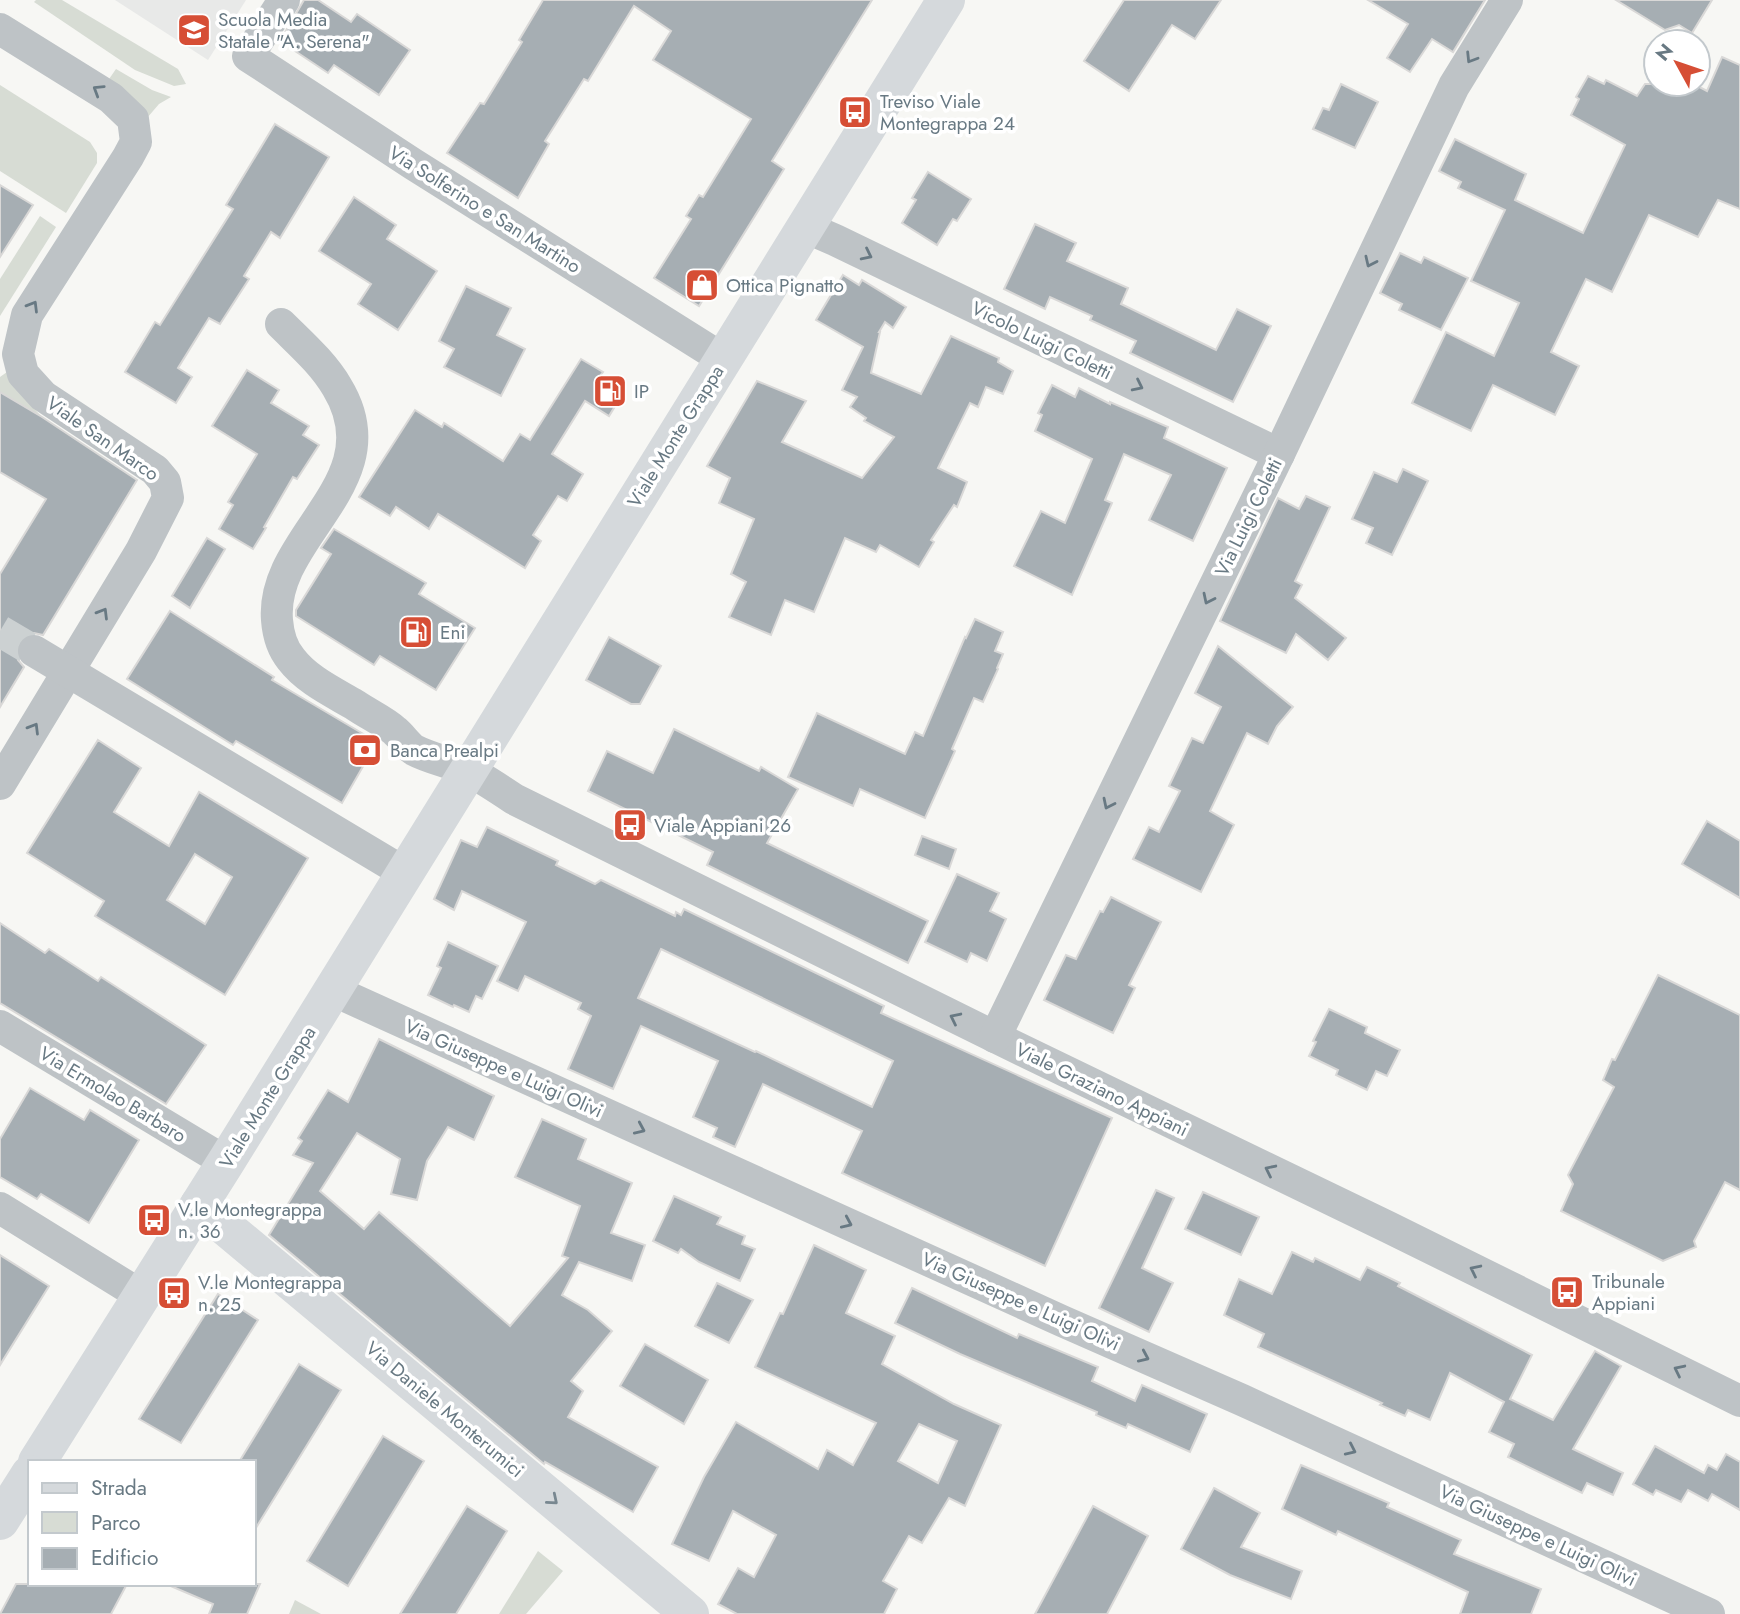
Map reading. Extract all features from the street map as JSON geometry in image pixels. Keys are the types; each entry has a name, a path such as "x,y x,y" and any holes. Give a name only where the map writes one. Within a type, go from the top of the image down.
{"main road":[{"name":"Viale Monte Grappa","path":"38,1460 226,1163 946,0"},
{"name":"Via Daniele Monterumici","path":"199,1205 690,1614"},
{"path":"0,1521 28,1477"}],"street":[{"name":"Via Solferino e San Martino","path":"284,0 248,56 723,359"},
{"name":"Via Luigi Coletti","path":"995,1037 1279,454 1454,86 1507,0"},
{"name":"Viale San Marco","path":"0,29 111,98 133,119 135,142 27,315 9,357 43,396 155,470 165,482 168,499 141,551 0,784"},
{"name":"Vicolo Luigi Coletti","path":"805,227 1279,454"},
{"name":"Viale Graziano Appiani","path":"281,324 321,364 338,388 353,435 351,457 342,481 293,559 276,598 277,627 281,641 288,656 310,677 391,728 411,748 468,771 514,799 1740,1401"},
{"path":"34,651 405,873"},
{"name":"Via Giuseppe e Luigi Olivi","path":"332,990 1709,1614"},
{"name":"Via Ermolao Barbaro","path":"0,1026 226,1163"},
{"path":"0,1208 142,1296"}],"shaded area":[{"name":"Scuola Media Statale \"A. Serena\"","path":"115,0 246,0 208,60"}],"green space":[{"path":"62,0 178,69 186,84 174,86 135,70 34,2"},
{"path":"116,69 152,90 171,97 159,104 141,125 107,82"},
{"path":"0,85 90,142 97,153 97,163 66,213 0,171"},
{"path":"40,216 56,227 0,316 0,279"},
{"path":"7,372 24,398 43,418 0,392 0,377"},
{"path":"538,1551 563,1571 526,1614 499,1614"},
{"path":"295,1600 321,1614 289,1614"}],"building":[{"path":"304,0 318,0 351,22 357,14 410,50 379,95 334,65 328,73 280,41"},
{"path":"543,0 872,0 772,161 784,169 699,306 654,278 691,219 686,216 699,195 703,197 751,119 653,60 671,31 634,6 588,81 584,79 545,141 549,144 518,198 447,153 480,103 484,104 522,42 519,40"},
{"path":"1124,0 1221,0 1195,39 1172,25 1129,91 1084,61"},
{"path":"1368,0 1485,0 1453,52 1432,39 1410,72 1387,58 1408,24"},
{"path":"1616,0 1712,0 1695,28 1679,25 1662,28"},
{"path":"1722,57 1740,65 1740,209 1718,200 1698,237 1649,215 1612,292 1586,279 1551,352 1579,366 1555,415 1493,385 1471,431 1412,403 1446,332 1494,356 1519,303 1471,281 1505,210 1458,188 1461,182 1439,171 1455,139 1526,174 1515,200 1583,233 1625,145 1571,115 1579,99 1576,97 1588,76 1604,84 1606,80 1637,96 1642,88 1642,98 1712,98 1712,80"},
{"path":"1341,84 1378,102 1355,148 1313,129 1323,108 1329,110"},
{"path":"275,124 329,157 280,238 271,232 244,276 249,279 220,324 209,318 178,368 192,377 176,403 125,372 155,322 160,325 233,209 226,205"},
{"path":"928,172 971,199 957,221 953,219 937,245 902,223 916,200 912,198"},
{"path":"0,185 33,205 0,257"},
{"path":"354,197 396,225 387,239 437,271 398,330 358,304 371,284 319,251"},
{"path":"1035,224 1076,243 1067,261 1128,288 1121,304 1216,350 1237,309 1271,326 1233,402 1130,353 1136,341 1090,320 1092,316 1050,297 1045,309 1004,289"},
{"path":"1400,253 1421,263 1424,257 1468,278 1441,330 1399,310 1402,304 1380,293"},
{"path":"843,275 859,285 862,280 906,307 893,328 885,322 879,332 871,373 921,394 951,336 999,358 998,362 1013,371 1003,394 986,387 978,407 970,403 938,468 967,482 957,507 954,505 931,540 934,542 919,567 880,545 876,552 845,538 814,612 785,600 771,635 729,617 746,582 731,574 754,519 719,503 730,478 707,466 757,381 806,401 782,442 862,478 894,437 864,421 866,418 850,407 857,397 842,390 863,347 816,320"},
{"path":"466,286 511,308 497,335 525,349 501,396 444,367 454,349 439,341"},
{"path":"581,359 603,372 600,376 625,390 609,416 585,401 552,454 583,474 567,501 558,496 533,535 541,541 525,568 438,514 429,529 396,507 390,516 359,497 415,410 442,427 444,423 503,461 520,434 530,440"},
{"path":"247,370 279,390 271,403 309,426 303,435 319,445 297,479 293,477 253,549 219,529 233,505 228,502 257,454 212,426"},
{"path":"1052,385 1075,397 1079,388 1110,404 1168,427 1164,438 1227,468 1193,541 1149,520 1171,475 1124,454 1105,500 1112,503 1072,595 1014,566 1041,511 1065,523 1092,459 1035,431 1042,415 1038,413"},
{"path":"0,392 137,480 43,635 26,635 19,641 16,651 18,660 24,667 0,707 0,574 46,499 0,472"},
{"path":"1403,469 1428,481 1392,555 1366,543 1373,528 1352,519 1374,472 1397,482"},
{"path":"1306,496 1330,507 1295,581 1302,585 1295,598 1346,638 1328,660 1296,634 1286,653 1220,621 1278,498 1299,509"},
{"path":"334,529 426,583 419,594 475,628 436,690 380,656 374,665 296,616 296,610 331,554 321,548"},
{"path":"207,538 225,549 190,608 172,596"},
{"path":"170,611 274,677 272,680 377,742 342,803 236,741 233,745 127,679"},
{"path":"975,619 1003,632 995,651 1003,654 983,702 974,698 952,749 955,751 925,818 860,789 853,806 788,777 817,713 905,754 915,732 923,736"},
{"path":"609,637 661,666 640,704 631,704 586,680"},
{"path":"1218,646 1293,707 1277,726 1268,744 1247,733 1210,811 1234,825 1201,892 1133,859 1149,827 1159,832 1180,791 1169,786 1192,738 1203,743 1221,707 1195,693"},
{"path":"674,729 759,771 761,767 798,789 767,843 928,921 908,963 707,865 713,852 588,791 607,751 653,773"},
{"path":"98,740 141,768 114,812 169,846 199,792 308,858 225,995 95,916 104,901 27,853","holes":["195,854 232,877 205,924 167,900"]},
{"path":"1707,821 1740,841 1740,898 1682,864"},
{"path":"487,827 558,861 556,865 595,884 601,880 675,916 676,912 681,915 684,909 884,1006 881,1013 1112,1118 1045,1266 842,1173 862,1131 763,1084 735,1147 713,1137 717,1128 693,1117 718,1061 641,1026 613,1089 568,1069 591,1016 578,1009 581,1003 525,976 518,991 497,981 526,922 462,891 454,910 434,899 461,840 477,847","holes":["661,949 893,1061 872,1107 638,998"]},
{"path":"922,836 956,849 949,869 915,855"},
{"path":"957,874 999,893 990,911 1006,919 987,961 971,953 967,962 925,942"},
{"path":"1111,897 1161,922 1129,985 1135,988 1113,1033 1044,1000 1066,955 1076,959 1100,911 1103,912"},
{"path":"0,923 45,953 49,949 98,981 101,977 206,1045 166,1104 0,1003"},
{"path":"448,942 498,966 482,999 476,996 469,1012 428,995 441,968 437,966"},
{"path":"1658,975 1740,1015 1740,1190 1725,1182 1694,1241 1696,1247 1663,1261 1561,1211 1573,1184 1568,1175 1614,1087 1603,1080"},
{"path":"1329,1009 1367,1027 1365,1033 1400,1050 1387,1076 1376,1071 1367,1090 1336,1075 1338,1070 1309,1056 1316,1042 1313,1041"},
{"path":"379,1039 494,1096 474,1140 448,1127 427,1161 417,1200 391,1194 400,1159 357,1133 320,1191 364,1229 379,1212 510,1326 568,1258 562,1256 580,1206 515,1177 542,1119 586,1139 578,1159 632,1183 611,1233 645,1245 632,1281 579,1262 562,1295 588,1310 612,1331 571,1381 583,1391 568,1417 658,1467 633,1512 545,1462 544,1464 269,1235 313,1163 293,1155 302,1141 298,1138 328,1090 348,1102"},
{"path":"30,1088 84,1120 90,1110 139,1140 89,1223 41,1194 37,1199 0,1177 0,1139"},
{"path":"1156,1190 1174,1198 1142,1268 1173,1283 1149,1332 1099,1308"},
{"path":"1203,1192 1259,1217 1241,1255 1185,1229"},
{"path":"674,1196 721,1217 717,1224 745,1236 742,1244 755,1249 740,1281 699,1262 681,1249 678,1253 653,1241"},
{"path":"814,1245 866,1270 846,1313 895,1336 882,1364 954,1404 1001,1425 965,1506 949,1498 922,1543 909,1536 883,1581 897,1589 884,1614 737,1614 718,1604 738,1568 754,1577 776,1535 733,1511 709,1561 672,1544 704,1477 736,1422 818,1469 827,1450 853,1465 876,1423 755,1367 780,1313 783,1314","holes":["919,1424 957,1441 938,1483 898,1461"]},
{"path":"1292,1252 1313,1262 1315,1258 1360,1280 1367,1267 1400,1283 1398,1286 1532,1355 1510,1399 1553,1420 1595,1351 1621,1366 1573,1449 1623,1473 1613,1495 1587,1483 1582,1493 1508,1457 1514,1444 1489,1432 1504,1402 1450,1373 1430,1420 1408,1410 1405,1416 1258,1347 1264,1334 1224,1315 1239,1279 1272,1294"},
{"path":"0,1255 49,1286 0,1365"},
{"path":"717,1283 753,1300 729,1343 695,1326"},
{"path":"912,1288 1017,1338 1019,1334 1098,1367 1092,1381 1135,1401 1142,1385 1207,1414 1190,1452 1128,1424 1126,1428 1096,1415 1097,1412 960,1354 895,1323"},
{"path":"218,1294 258,1320 181,1443 139,1419"},
{"path":"645,1344 708,1380 684,1424 620,1386"},
{"path":"299,1364 341,1390 256,1528 256,1460 240,1460"},
{"path":"383,1436 424,1461 348,1586 307,1561"},
{"path":"1655,1446 1704,1473 1708,1465 1717,1470 1726,1454 1740,1462 1740,1510 1712,1494 1708,1501 1688,1490 1681,1502 1656,1490 1653,1495 1633,1484"},
{"path":"1301,1465 1389,1503 1387,1507 1461,1540 1454,1554 1541,1589 1531,1614 1460,1614 1468,1592 1338,1531 1336,1535 1282,1509"},
{"path":"1214,1488 1260,1513 1241,1547 1302,1571 1291,1599 1230,1575 1181,1549"},
{"path":"467,1506 507,1531 456,1614 400,1614"},
{"path":"1093,1506 1148,1536 1107,1614 1035,1614"},
{"path":"16,1584 126,1586 111,1614 0,1614"},
{"path":"260,1584 247,1614 209,1614 213,1604 171,1586"}],"tunnel":[{"path":"0,631 34,651"}],"place":[{"name":"Scuola Media Statale \"A. Serena\"","path":"194,30"},
{"name":"Treviso Viale Montegrappa 24","path":"855,112"},
{"name":"Ottica Pignatto","path":"702,285"},
{"name":"IP","path":"610,391"},
{"name":"Eni","path":"416,632"},
{"name":"Banca Prealpi","path":"365,750"},
{"name":"Viale Appiani 26","path":"630,825"},
{"name":"V.le Montegrappa n. 36","path":"154,1220"},
{"name":"Tribunale Appiani","path":"1567,1292"},
{"name":"V.le Montegrappa n. 25","path":"174,1293"}]}
